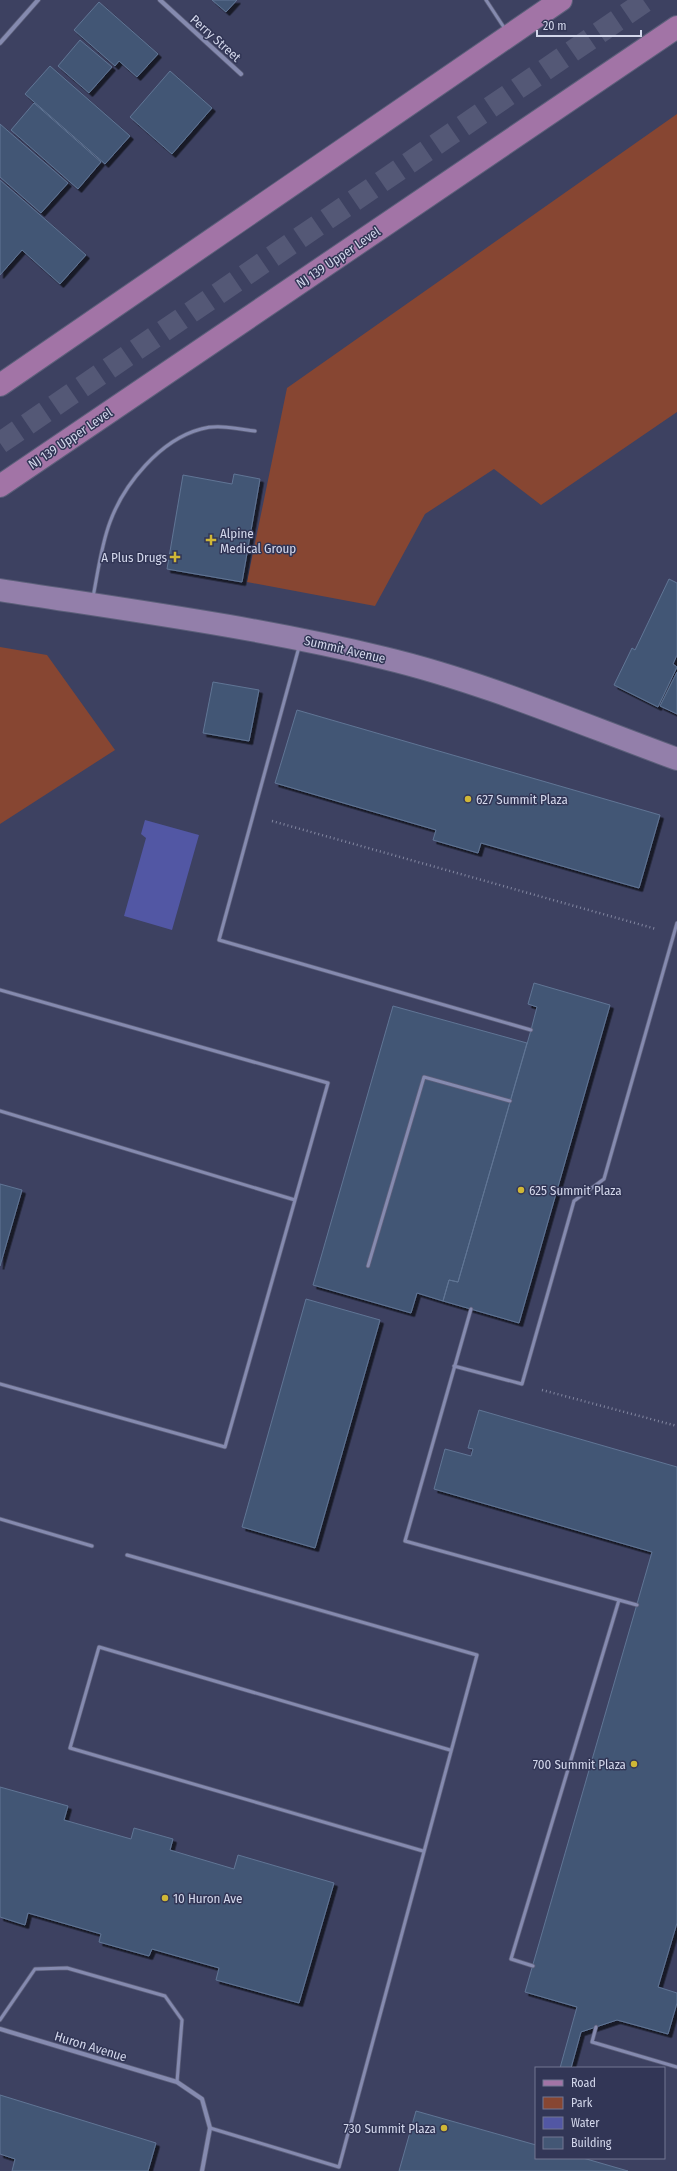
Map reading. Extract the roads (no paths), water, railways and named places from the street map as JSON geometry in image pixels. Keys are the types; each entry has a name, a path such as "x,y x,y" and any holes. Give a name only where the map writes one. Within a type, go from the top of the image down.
{"main road":[{"path":"0,384 561,0"},
{"name":"NJ 139 Upper Level","path":"0,486 677,27"},
{"name":"Summit Avenue","path":"0,590 301,640 386,658 481,687 677,759"}],"street":[{"path":"0,43 38,0"},
{"name":"Perry Street","path":"160,0 241,74"},
{"name":"Huron Avenue","path":"0,2029 177,2082 202,2099 210,2128"},
{"path":"202,2171 210,2128"}],"lane":[{"path":"486,0 509,36"},
{"path":"91,604 110,521 131,485 153,457 182,437 201,429 214,427 255,431"},
{"path":"301,640 219,940 531,1030"},
{"path":"454,1366 522,1384 574,1201 604,1180 677,923"},
{"path":"0,990 328,1083 225,1447 0,1384"},
{"path":"368,1266 424,1077 510,1101"},
{"path":"0,1111 295,1200"},
{"path":"471,1309 405,1540 636,1605"},
{"path":"0,1519 92,1546"},
{"path":"127,1555 477,1655 450,1750 339,2166 210,2128"},
{"path":"533,1966 511,1960 618,1600"},
{"path":"423,1851 70,1748 99,1647 450,1750"},
{"path":"0,2020 35,1969 67,1968 165,1996 182,2020 177,2082"},
{"path":"596,2027 592,2042 677,2067"}],"water":[{"path":"145,820 199,835 172,930 124,916 146,838 141,834"}],"tunnel":[{"path":"0,443 647,0"}],"place":[{"name":"Alpine Medical Group","path":"211,540"},
{"name":"A Plus Drugs","path":"175,557"},
{"name":"627 Summit Plaza","path":"468,799"},
{"name":"625 Summit Plaza","path":"521,1190"},
{"name":"700 Summit Plaza","path":"634,1764"},
{"name":"10 Huron Ave","path":"165,1898"},
{"name":"730 Summit Plaza","path":"444,2128"}]}
